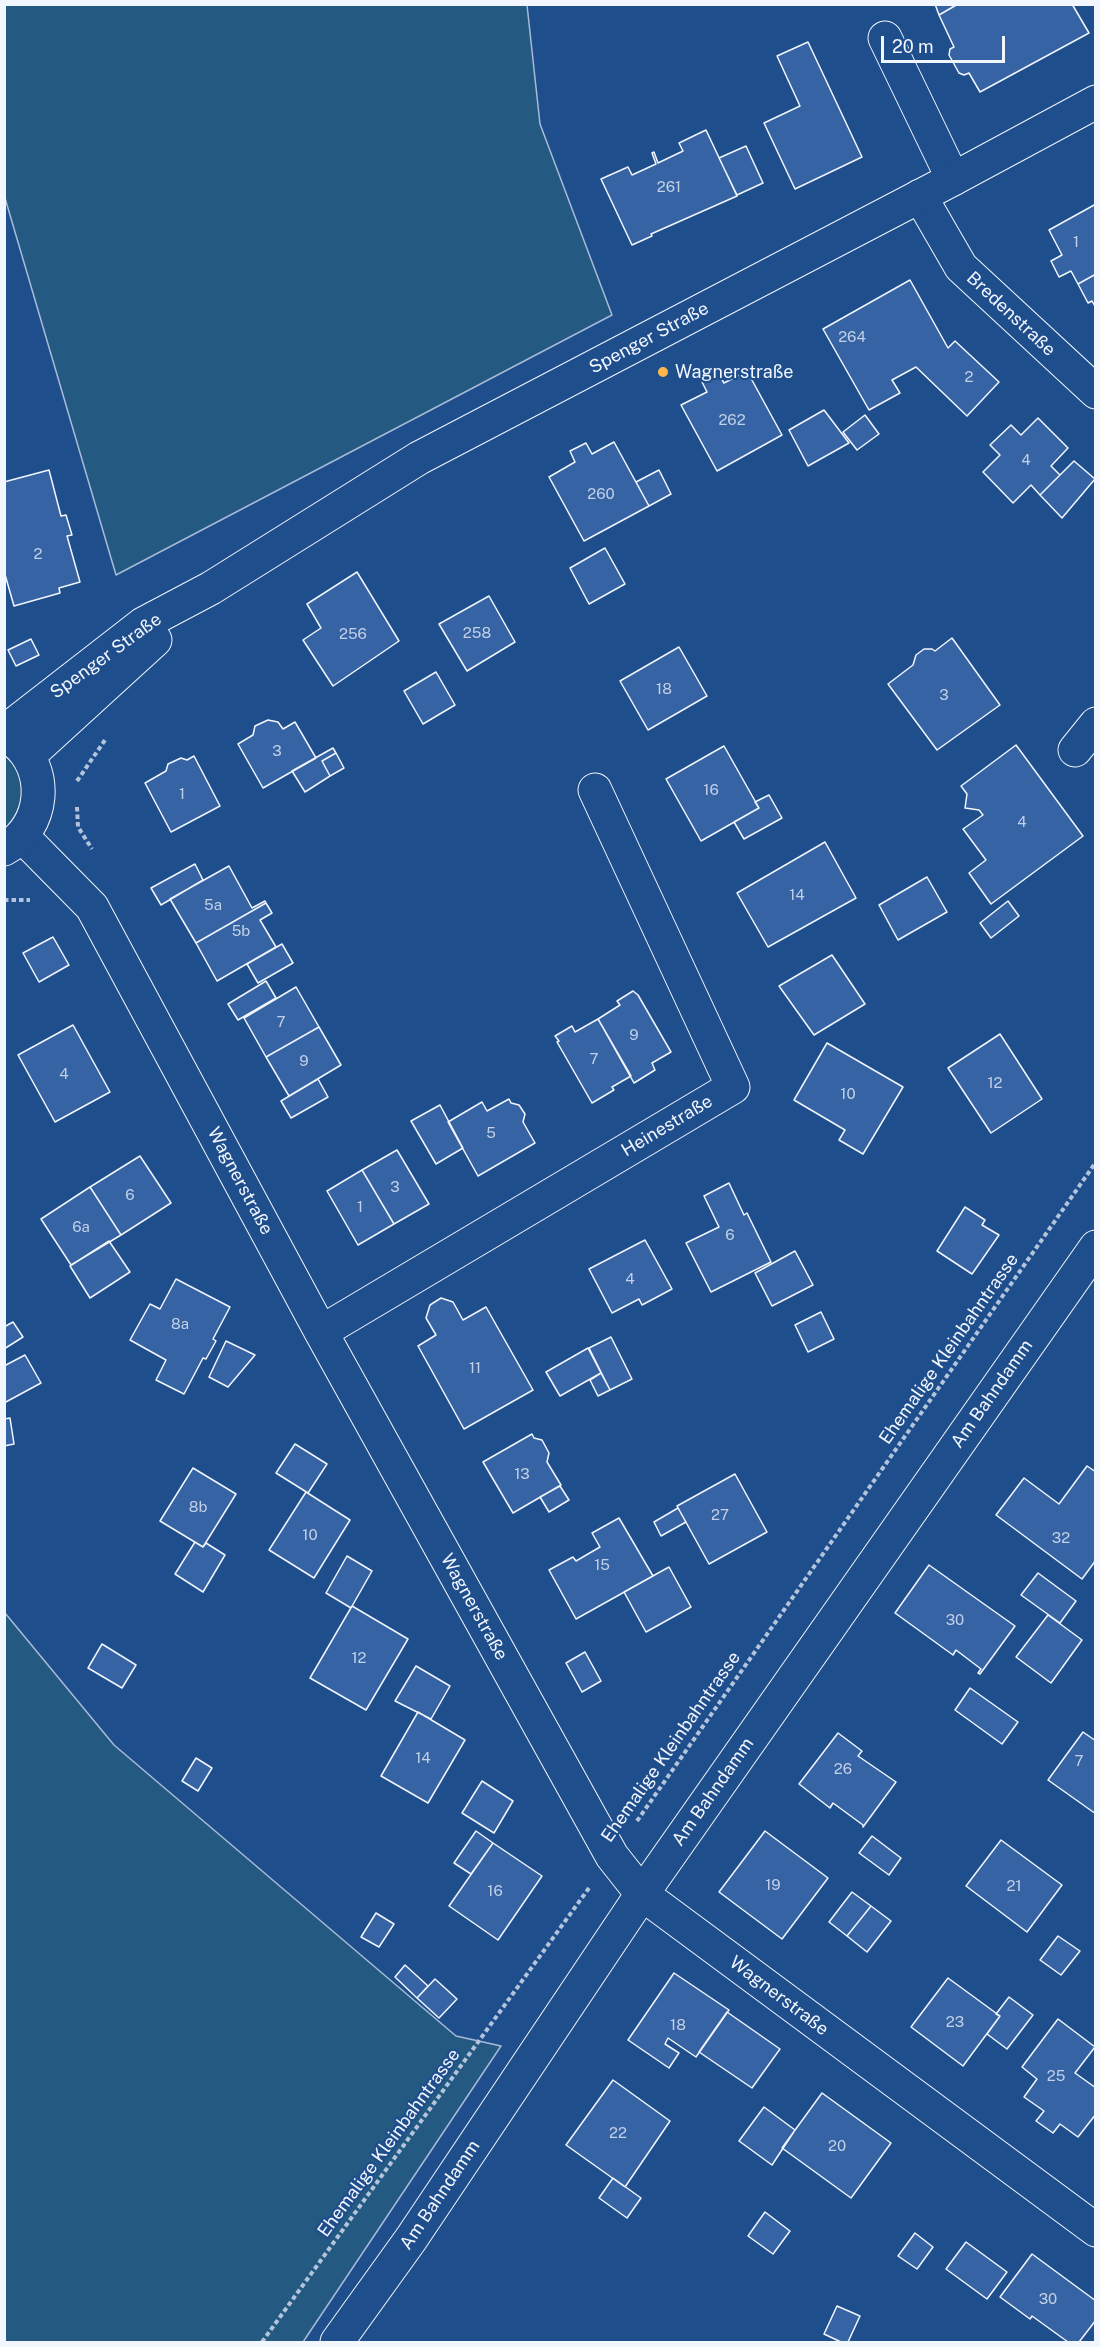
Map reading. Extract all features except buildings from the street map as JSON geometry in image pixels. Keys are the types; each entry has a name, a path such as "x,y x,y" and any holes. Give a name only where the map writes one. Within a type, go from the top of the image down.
{"street":[{"path":"885,38 953,179"},
{"name":"Spenger Straße","path":"12,741 211,588 419,458 953,179 1095,102"},
{"name":"Bredenstraße","path":"920,196 962,267 1095,392"},
{"path":"1074,750 1095,724"},
{"path":"12,741 35,769 39,800 32,821 13,843"},
{"name":"Heinestraße","path":"321,1332 733,1087 595,790"},
{"name":"Wagnerstraße","path":"13,843 92,907 321,1332 612,1856 642,1894 1095,2230"},
{"name":"Am Bahndamm","path":"338,2343 642,1894 1095,1247"}],"path":[{"name":"Ehemalige Kleinbahntrasse","path":"262,2343 612,1856 1095,1162"}],"shaded area":[{"path":"5,4 527,5 540,124 612,315 116,575 5,198"},
{"path":"4,755 19,773 23,792 17,812 4,830"},
{"path":"5,1613 114,1745 456,2036 501,2046 303,2342 5,2342"}],"place":[{"name":"Wagnerstraße","path":"663,372"}]}
